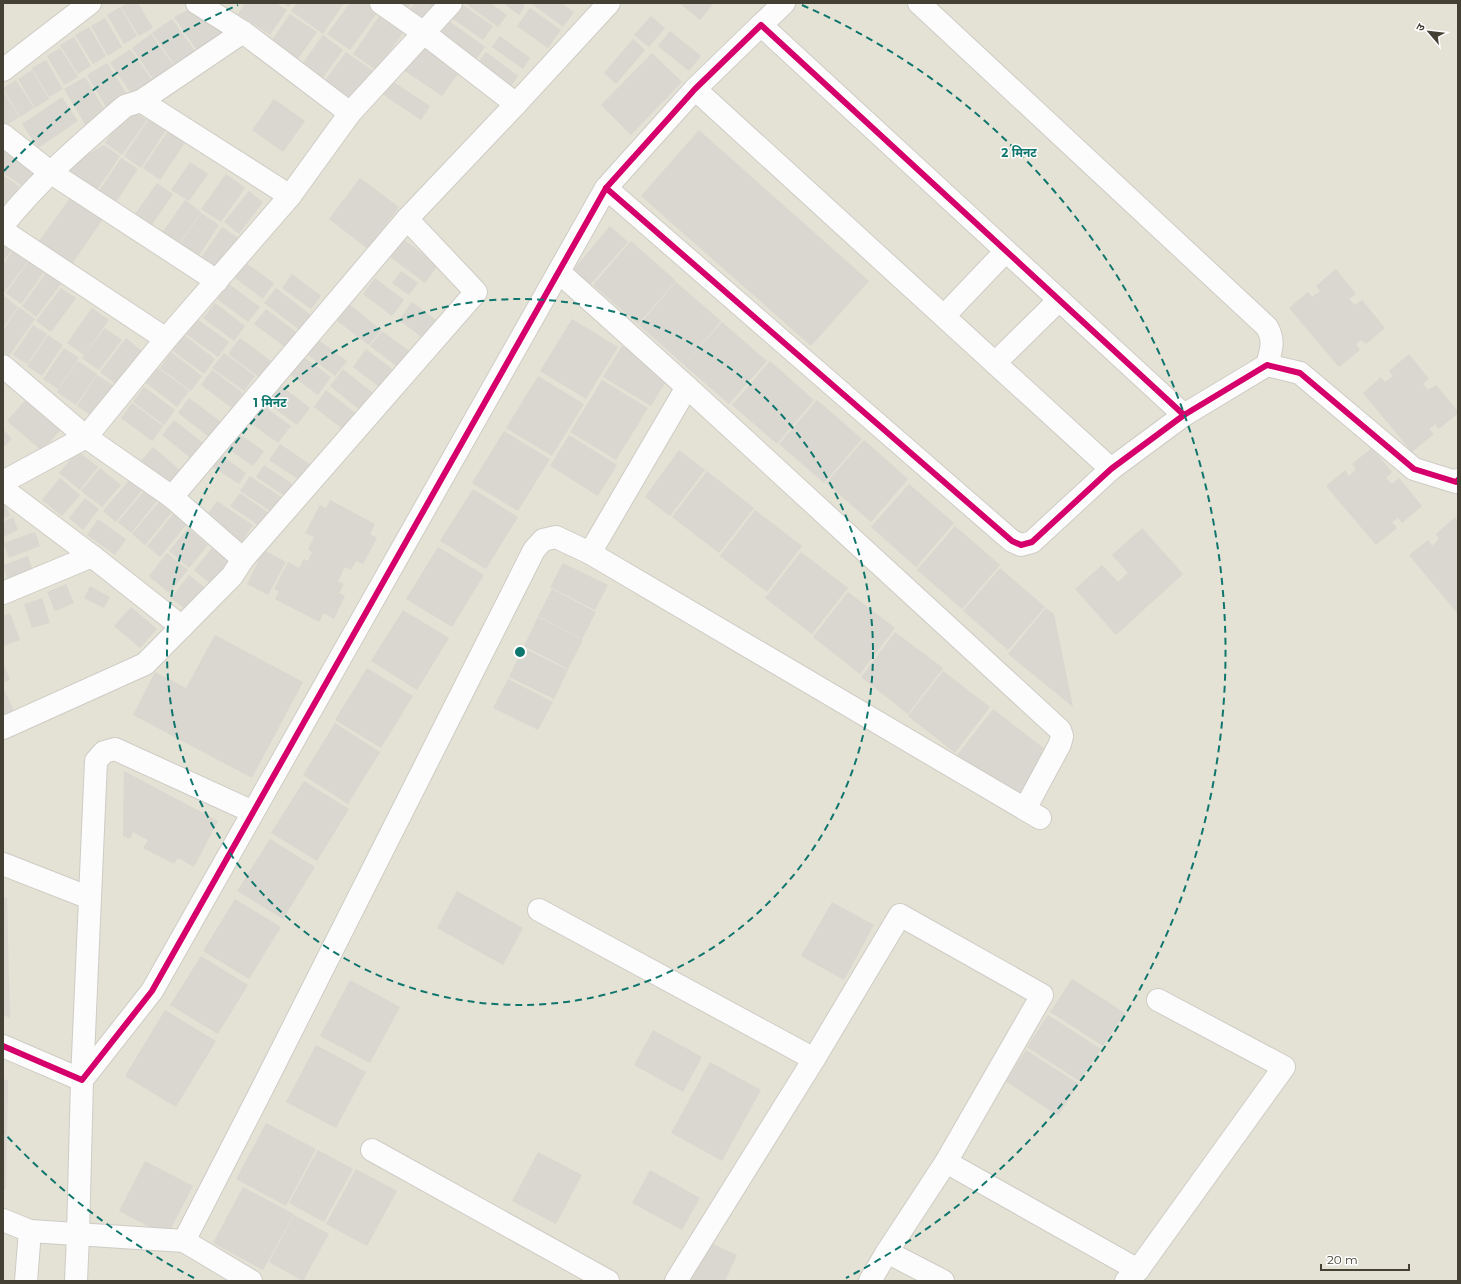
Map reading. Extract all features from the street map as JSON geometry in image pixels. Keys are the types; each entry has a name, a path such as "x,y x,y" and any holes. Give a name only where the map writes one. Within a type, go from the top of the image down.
{"street":[{"path":"197,3 243,32 350,113"},
{"path":"381,3 424,33 516,104"},
{"path":"3,482 86,437 166,339 290,196 350,113 450,3"},
{"path":"172,497 407,220 609,3"},
{"path":"82,1080 152,991 606,188 695,89 784,3"},
{"path":"919,3 1267,327 1272,335 1272,345 1268,366"},
{"path":"3,70 86,4"},
{"path":"762,25 1184,415"},
{"path":"3,225 18,206 50,172 125,106 141,101 243,32"},
{"path":"695,89 1112,469"},
{"path":"141,101 290,196"},
{"path":"3,135 50,172 217,281"},
{"path":"606,188 1012,541 1021,545 1032,542 1112,469 1184,415 1268,366 1300,373 1414,469 1457,482"},
{"path":"3,728 145,664 232,576 243,559 476,292 407,220"},
{"path":"3,231 166,339"},
{"path":"944,316 1006,251"},
{"path":"184,1241 534,550 544,540 556,537 590,554 1032,814 1060,744 1062,736 1060,730 687,386 559,272"},
{"path":"995,363 1059,300"},
{"path":"3,366 86,437 172,497 243,559"},
{"path":"590,554 687,386"},
{"path":"3,489 182,626"},
{"path":"3,593 92,556"},
{"path":"76,1281 82,1080 96,760 104,752 115,749 253,812"},
{"path":"3,864 90,898"},
{"path":"539,910 814,1059"},
{"path":"676,1281 814,1059 900,915 1042,994 946,1162 887,1252 870,1281"},
{"path":"946,1162 1132,1275 1284,1067 1158,1000"},
{"path":"3,1046 82,1080"},
{"path":"372,1150 608,1281"},
{"path":"3,1220 30,1231 184,1241 251,1281"},
{"path":"26,1281 30,1231"},
{"path":"887,1252 943,1281"}],"shaded area":[{"path":"3,3 1458,3 1458,1281 3,1281"}],"building":[{"path":"128,3 138,3 153,28 139,36 121,7"},
{"path":"245,3 276,3 287,10 270,35 238,14"},
{"path":"282,3 292,3 289,7"},
{"path":"297,3 344,3 323,34 291,11"},
{"path":"350,3 372,3 380,9 350,50 327,34"},
{"path":"397,3 411,3 408,9"},
{"path":"414,3 441,3 430,22 410,10"},
{"path":"460,3 493,26 483,40 450,17"},
{"path":"465,3 490,3 507,15 498,27"},
{"path":"503,3 522,3 525,5 519,15"},
{"path":"531,3 561,3 574,12 563,27"},
{"path":"679,3 714,3 700,20"},
{"path":"198,5 227,36 200,55 174,17"},
{"path":"120,7 137,36 124,44 107,15"},
{"path":"530,8 561,30 548,48 517,26"},
{"path":"382,12 406,29 376,70 353,54"},
{"path":"290,14 317,32 295,63 269,44"},
{"path":"651,16 665,28 649,47 634,35"},
{"path":"105,18 122,47 108,56 91,26"},
{"path":"172,19 197,54 177,68 152,33"},
{"path":"449,21 485,47 473,63 438,38"},
{"path":"89,27 106,56 93,64 75,35"},
{"path":"670,31 701,56 689,71 658,46"},
{"path":"151,34 176,69 156,83 132,48"},
{"path":"323,35 343,50 319,83 299,68"},
{"path":"500,36 530,58 523,69 492,47"},
{"path":"74,37 91,66 78,74 60,45"},
{"path":"633,39 645,50 616,84 604,73"},
{"path":"420,43 460,71 442,96 402,69"},
{"path":"60,48 78,77 64,85 47,56"},
{"path":"130,49 155,84 135,99 110,63"},
{"path":"346,52 373,71 349,104 322,85"},
{"path":"486,52 518,76 509,89 476,65"},
{"path":"652,53 682,82 631,135 601,105"},
{"path":"46,60 63,89 49,97 32,68"},
{"path":"107,63 130,99 109,112 87,75"},
{"path":"32,70 49,99 35,108 18,79"},
{"path":"85,77 107,114 86,126 64,89"},
{"path":"389,79 430,106 421,120 379,92"},
{"path":"16,80 34,108 20,117 3,88"},
{"path":"3,90 19,117 5,126 3,122"},
{"path":"62,97 78,121 38,148 22,124"},
{"path":"274,99 305,121 283,152 252,130"},
{"path":"129,108 147,120 122,155 105,143"},
{"path":"149,119 166,130 141,168 124,156"},
{"path":"699,130 869,281 811,346 641,196"},
{"path":"168,131 185,143 160,180 143,168"},
{"path":"104,145 120,156 97,190 65,167"},
{"path":"3,147 36,170 24,187 3,173"},
{"path":"121,158 138,169 116,202 99,191"},
{"path":"190,162 208,174 189,201 171,190"},
{"path":"226,174 245,188 221,222 201,209"},
{"path":"3,175 23,189 11,206 3,201"},
{"path":"360,178 399,207 368,249 329,219"},
{"path":"157,183 173,194 151,226 135,214"},
{"path":"75,191 107,213 68,270 35,247"},
{"path":"249,191 263,202 239,234 224,222"},
{"path":"185,200 201,212 179,244 162,233"},
{"path":"201,213 219,225 198,257 180,244"},
{"path":"610,226 628,242 590,285 573,270"},
{"path":"222,227 238,238 217,268 201,258"},
{"path":"399,236 438,265 425,283 386,254"},
{"path":"3,240 14,247 3,262"},
{"path":"631,241 676,281 638,324 593,285"},
{"path":"14,249 29,260 4,293 3,265"},
{"path":"30,260 45,271 21,304 6,293"},
{"path":"246,263 274,283 263,299 235,278"},
{"path":"1336,269 1356,294 1349,299 1355,305 1362,300 1385,328 1366,344 1361,340 1356,344 1360,350 1339,367 1289,308 1308,292 1312,297 1320,291 1316,286"},
{"path":"401,271 418,283 409,295 392,283"},
{"path":"46,273 61,284 36,317 22,306"},
{"path":"292,274 321,296 311,309 282,288"},
{"path":"375,278 404,300 392,316 363,294"},
{"path":"676,282 721,321 684,365 639,325"},
{"path":"229,284 260,307 248,322 217,299"},
{"path":"61,288 76,298 51,332 36,321"},
{"path":"276,288 312,316 301,331 264,303"},
{"path":"3,295 18,307 3,328"},
{"path":"412,302 440,323 427,341 399,320"},
{"path":"215,303 245,326 234,341 203,318"},
{"path":"349,304 381,330 369,345 337,321"},
{"path":"19,307 35,319 9,356 3,352 3,330"},
{"path":"92,308 109,320 84,355 67,343"},
{"path":"266,309 296,332 285,347 254,324"},
{"path":"197,319 229,342 218,357 186,334"},
{"path":"572,319 618,347 586,399 540,371"},
{"path":"722,322 767,361 729,404 684,365"},
{"path":"33,325 47,334 27,364 13,355"},
{"path":"105,328 122,340 99,370 82,358"},
{"path":"382,331 415,355 403,371 370,346"},
{"path":"48,335 63,345 42,376 27,366"},
{"path":"184,335 215,359 204,374 173,351"},
{"path":"126,338 143,352 117,385 100,372"},
{"path":"240,338 271,361 259,377 228,354"},
{"path":"316,338 347,361 335,376 305,353"},
{"path":"622,346 670,375 651,406 603,377"},
{"path":"64,348 79,358 58,389 43,379"},
{"path":"366,349 400,375 387,393 353,367"},
{"path":"171,352 202,376 191,391 160,368"},
{"path":"224,353 255,376 244,391 212,368"},
{"path":"1409,354 1429,379 1423,384 1428,390 1436,385 1458,411 1458,413 1439,429 1435,424 1429,429 1434,434 1412,452 1363,393 1381,377 1385,382 1393,376 1389,371"},
{"path":"302,356 331,377 318,395 290,374"},
{"path":"78,361 97,374 76,405 57,392"},
{"path":"770,361 814,400 777,444 732,405"},
{"path":"158,368 189,391 177,407 146,383"},
{"path":"343,369 380,399 367,416 330,386"},
{"path":"212,370 243,393 232,408 201,385"},
{"path":"97,375 116,387 95,418 77,406"},
{"path":"538,376 584,404 552,456 506,428"},
{"path":"602,380 648,408 616,460 570,432"},
{"path":"276,382 310,408 297,425 263,400"},
{"path":"144,387 175,410 164,425 133,402"},
{"path":"326,390 362,418 349,434 314,407"},
{"path":"29,396 63,427 42,451 7,421"},
{"path":"189,398 221,422 209,437 178,413"},
{"path":"817,400 862,439 824,483 779,444"},
{"path":"132,403 163,426 152,441 121,418"},
{"path":"261,404 291,426 278,443 248,421"},
{"path":"174,420 204,444 192,459 162,435"},
{"path":"3,429 12,439 3,448"},
{"path":"233,430 264,451 253,466 222,445"},
{"path":"504,431 550,459 518,511 472,483"},
{"path":"569,435 617,465 598,496 550,466"},
{"path":"864,440 908,479 871,522 826,483"},
{"path":"280,444 314,467 304,483 269,460"},
{"path":"153,447 182,472 170,487 141,461"},
{"path":"1372,448 1392,472 1386,478 1392,484 1399,478 1422,506 1402,523 1398,518 1392,522 1397,528 1376,545 1326,486 1345,470 1349,476 1356,469 1352,464"},
{"path":"679,450 705,470 670,516 645,497"},
{"path":"78,451 98,467 80,490 59,473"},
{"path":"219,454 246,473 239,484 211,466"},
{"path":"264,465 297,487 289,499 256,477"},
{"path":"100,468 121,485 102,507 81,491"},
{"path":"707,471 754,508 719,553 672,517"},
{"path":"250,476 286,500 276,515 240,491"},
{"path":"60,478 80,495 62,516 42,500"},
{"path":"131,478 143,489 116,522 103,511"},
{"path":"909,484 954,523 916,567 871,527"},
{"path":"473,489 518,517 486,569 440,541"},
{"path":"145,490 157,501 131,533 118,522"},
{"path":"240,493 273,516 264,529 230,506"},
{"path":"85,498 99,509 83,530 69,518"},
{"path":"3,499 10,516 3,519"},
{"path":"330,500 375,524 370,534 377,538 363,564 356,561 351,570 345,567 338,581 344,584 339,593 345,596 334,619 324,613 319,622 275,599 279,591 274,589 288,562 299,568 304,559 308,561 312,552 308,549 314,537 305,533 320,505 326,508"},
{"path":"217,501 253,525 241,543 205,518"},
{"path":"159,502 172,512 145,545 132,534"},
{"path":"755,510 802,546 767,592 720,556"},
{"path":"174,513 187,524 160,557 147,546"},
{"path":"13,517 18,530 3,537 3,522"},
{"path":"1455,517 1458,521 1458,614 1409,555 1428,540 1432,546 1439,539 1436,534"},
{"path":"98,519 126,539 115,555 87,535"},
{"path":"955,526 1000,565 962,609 917,570"},
{"path":"188,528 208,545 189,568 169,551"},
{"path":"1142,528 1183,574 1116,635 1075,589 1102,565 1118,582 1128,573 1112,555"},
{"path":"35,532 40,546 9,558 3,543"},
{"path":"438,547 484,575 452,627 406,599"},
{"path":"212,548 233,564 214,587 194,570"},
{"path":"264,550 286,562 268,595 247,584"},
{"path":"801,552 848,588 812,634 765,598"},
{"path":"167,553 188,570 169,593 149,576"},
{"path":"28,556 35,578 10,587 3,565"},
{"path":"563,563 608,585 595,610 550,587"},
{"path":"1000,568 1045,607 1008,650 963,611"},
{"path":"189,575 209,591 191,614 171,598"},
{"path":"66,584 74,603 55,611 47,592"},
{"path":"90,586 110,597 104,608 84,598"},
{"path":"552,589 596,612 582,639 538,616"},
{"path":"848,592 895,628 860,674 813,637"},
{"path":"42,598 50,623 32,628 24,604"},
{"path":"131,607 157,629 140,648 114,626"},
{"path":"1046,608 1054,614 1073,707 1008,654"},
{"path":"403,610 449,638 417,690 371,661"},
{"path":"10,613 20,640 4,646 3,616"},
{"path":"538,617 583,640 568,669 524,646"},
{"path":"895,632 943,668 908,714 861,677"},
{"path":"215,635 303,682 252,778 133,715 155,672 186,688"},
{"path":"523,648 568,670 554,699 509,677"},
{"path":"3,662 10,680 3,683"},
{"path":"367,668 413,696 381,748 335,720"},
{"path":"943,671 990,707 955,753 908,716"},
{"path":"508,679 553,702 538,730 493,708"},
{"path":"3,687 17,718 3,725"},
{"path":"993,709 1050,753 1015,799 957,755"},
{"path":"335,723 380,752 348,804 303,775"},
{"path":"124,771 218,821 194,867 178,858 174,864 143,848 148,840 133,832 130,839 123,836"},
{"path":"304,781 349,809 317,861 271,833"},
{"path":"270,839 315,867 283,919 237,891"},
{"path":"457,891 523,928 503,965 437,928"},
{"path":"3,897 7,898 10,1018 3,1015"},
{"path":"235,899 281,927 249,979 203,951"},
{"path":"832,902 874,925 844,980 801,956"},
{"path":"201,956 248,985 218,1034 170,1005"},
{"path":"1072,979 1125,1013 1103,1046 1050,1012"},
{"path":"350,980 400,1007 370,1063 320,1036"},
{"path":"165,1010 216,1041 176,1107 125,1076"},
{"path":"1048,1015 1101,1049 1079,1081 1027,1047"},
{"path":"653,1030 702,1057 683,1092 634,1065"},
{"path":"316,1045 366,1072 336,1128 286,1102"},
{"path":"1026,1050 1079,1084 1058,1116 1005,1081"},
{"path":"710,1062 761,1090 722,1161 671,1133"},
{"path":"3,1078 8,1081 6,1190 3,1189"},
{"path":"266,1123 316,1149 286,1206 236,1179"},
{"path":"318,1150 353,1169 324,1222 289,1203"},
{"path":"538,1152 582,1175 556,1224 512,1201"},
{"path":"145,1161 193,1186 167,1236 119,1211"},
{"path":"356,1169 397,1191 367,1246 326,1224"},
{"path":"650,1170 700,1198 682,1230 632,1203"},
{"path":"243,1187 294,1214 263,1270 213,1243"},
{"path":"294,1215 329,1234 303,1281 269,1262"},
{"path":"702,1239 737,1255 725,1281 696,1281 685,1276"}],"cycle path":[{"path":"3,1046 82,1080 152,991 606,188 695,89 761,25 1184,415"},
{"path":"606,188 1012,541 1021,545 1032,542 1111,469 1184,415 1267,365 1300,373 1414,469 1456,482 1458,480"}]}
